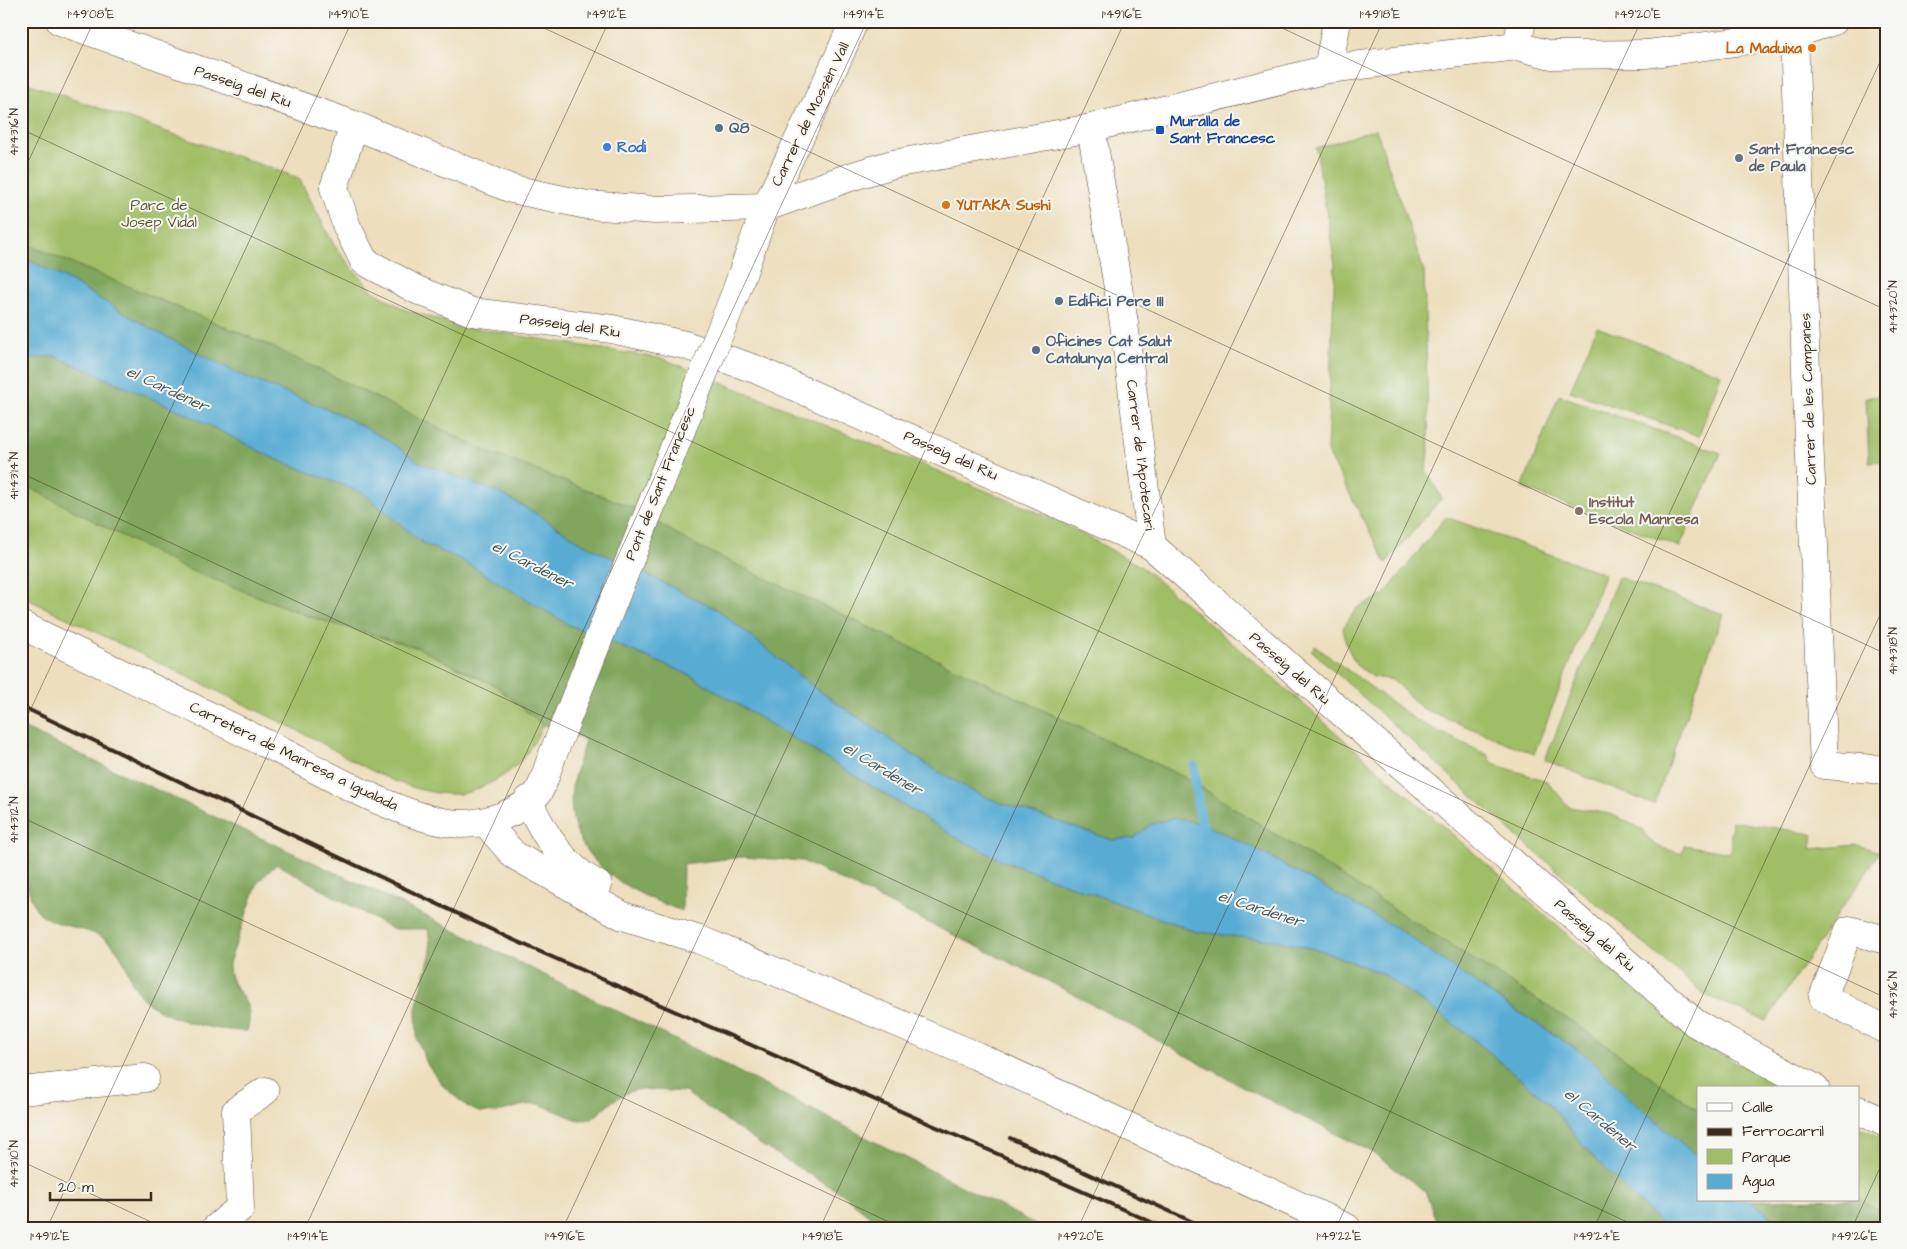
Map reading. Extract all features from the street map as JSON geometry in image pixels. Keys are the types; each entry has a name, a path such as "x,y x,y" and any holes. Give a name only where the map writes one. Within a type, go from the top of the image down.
{"street":[{"name":"Passeig del Riu","path":"60,21 354,125 334,188 347,226 364,261 417,290 472,312 612,329 694,348 754,369 1152,546 1695,1023 1810,1086"},
{"name":"Carrer de Mossèn Vall","path":"766,207 840,56 854,21"},
{"path":"1328,69 1337,21"},
{"path":"354,125 512,189 587,206 655,210 766,207 893,164 1091,128 1328,69 1519,34 1551,55 1648,54 1834,21"},
{"name":"Carrer de les Campanes","path":"1792,28 1824,765 1886,770"},
{"name":"Carrer de l'Apotecari","path":"1091,128 1124,323 1152,546"},
{"name":"Pont de Sant Francesc","path":"551,759 735,294 766,207"},
{"name":"Carretera de Manresa a Igualada","path":"21,625 130,676 376,798 434,820 462,824 486,822 514,811 537,793 551,759"},
{"path":"528,800 543,832 555,849 588,880 700,940"},
{"path":"486,822 514,856 623,916 700,940 977,1056 1347,1228"},
{"path":"1886,940 1849,930 1823,997 1886,1030"},
{"path":"21,1090 145,1078"},
{"path":"216,1228 240,1208 236,1110 265,1091"},
{"path":"1860,1111 1886,1123"}],"green space":[{"name":"Parc de Josep Vidal","path":"21,81 299,178 334,245 353,269 373,291 406,310 460,326 664,359 1057,520 1142,567 1277,681 1562,930 1670,1019 1705,1046 1781,1086 1697,1086 1697,1109 1577,1025 1188,779 691,543 634,508 486,451 264,343 21,242"},
{"path":"1376,129 1424,271 1429,454 1426,471 1442,498 1386,563 1327,451 1335,265 1316,148"},
{"path":"21,242 264,343 486,451 634,508 691,543 1188,779 1577,1025 1697,1109 1697,1156 1628,1097 1586,1055 1325,888 1254,848 1151,824 1134,838 1112,840 998,802 974,792 932,768 815,688 718,610 582,543 501,494 419,462 386,439 337,413 241,375 155,331 68,280 21,256"},
{"path":"1597,327 1721,374 1699,436 1570,391"},
{"path":"55,356 183,412 273,458 363,493 424,544 460,559 569,625 690,675 909,809 1001,860 1197,932 1279,941 1323,951 1381,973 1465,1032 1548,1102 1588,1151 1665,1228 1435,1228 1437,1223 1425,1191 1372,1152 1249,1090 1056,985 802,861 743,857 683,864 682,911 637,892 617,880 600,866 586,849 576,830 571,807 573,781 585,740 543,725 496,686 418,648 311,617 182,567 21,483 21,359"},
{"path":"1559,395 1721,453 1680,547 1522,488"},
{"path":"1886,396 1886,461 1869,462 1866,397"},
{"path":"21,483 182,567 311,617 418,648 496,686 543,725 533,744 515,767 498,779 467,793 438,793 395,781 353,761 293,728 21,596"},
{"path":"1446,517 1605,574 1534,754 1421,708 1393,680 1373,677 1356,665 1346,644 1343,628 1357,608 1384,595"},
{"path":"1618,577 1723,614 1654,805 1545,760"},
{"path":"1315,646 1417,721 1488,755 1493,764 1547,781 1569,807 1611,814 1644,830 1646,836 1654,844 1665,849 1682,854 1684,845 1730,853 1732,821 1813,834 1811,849 1857,845 1880,852 1766,1021 1705,995 1522,841 1311,650"},
{"path":"21,727 373,890 696,1050 1043,1228 885,1228 841,1193 764,1147 685,1092 641,1089 628,1092 613,1101 592,1119 578,1120 539,1104 525,1105 494,1113 479,1112 468,1107 445,1088 428,1066 417,1039 416,1008 431,952 428,929 392,929 277,864 258,882 229,963 233,982 249,1011 247,1031 203,1026 172,1016 146,1001 137,991 118,952 106,940 98,935 50,920 42,915 33,903 27,882 21,827"},
{"path":"1860,1127 1886,1140 1886,1214 1860,1200"},
{"path":"1860,1200 1886,1214 1886,1228 1784,1228 1753,1202 1860,1202"}],"water":[{"name":"el Cardener","path":"21,256 68,280 155,331 241,375 337,413 386,439 419,462 501,494 582,543 718,610 815,688 932,768 974,792 998,802 1112,840 1134,838 1151,824 1174,818 1201,823 1254,848 1398,929 1501,1001 1586,1055 1628,1097 1697,1156 1697,1202 1753,1202 1784,1228 1665,1228 1588,1151 1548,1102 1465,1032 1381,973 1323,951 1279,941 1197,932 1001,860 955,837 690,675 569,625 460,559 424,544 363,493 273,458 183,412 55,356 21,359"}],"waterway":[{"path":"1194,766 1198,807 1205,837"}],"railway":[{"path":"21,706 509,938 1165,1228"},
{"path":"1010,1138 1206,1228"}],"place":[{"name":"La Maduixa","path":"1812,48"},
{"name":"Q8","path":"719,128"},
{"name":"Muralla de Sant Francesc","path":"1160,130"},
{"name":"Rodi","path":"607,147"},
{"name":"Sant Francesc de Paula","path":"1739,158"},
{"name":"YUTAKA Sushi","path":"946,205"},
{"name":"Edifici Pere III","path":"1059,301"},
{"name":"Oficines Cat Salut Catalunya Central","path":"1036,350"},
{"name":"Institut Escola Manresa","path":"1579,511"}]}
